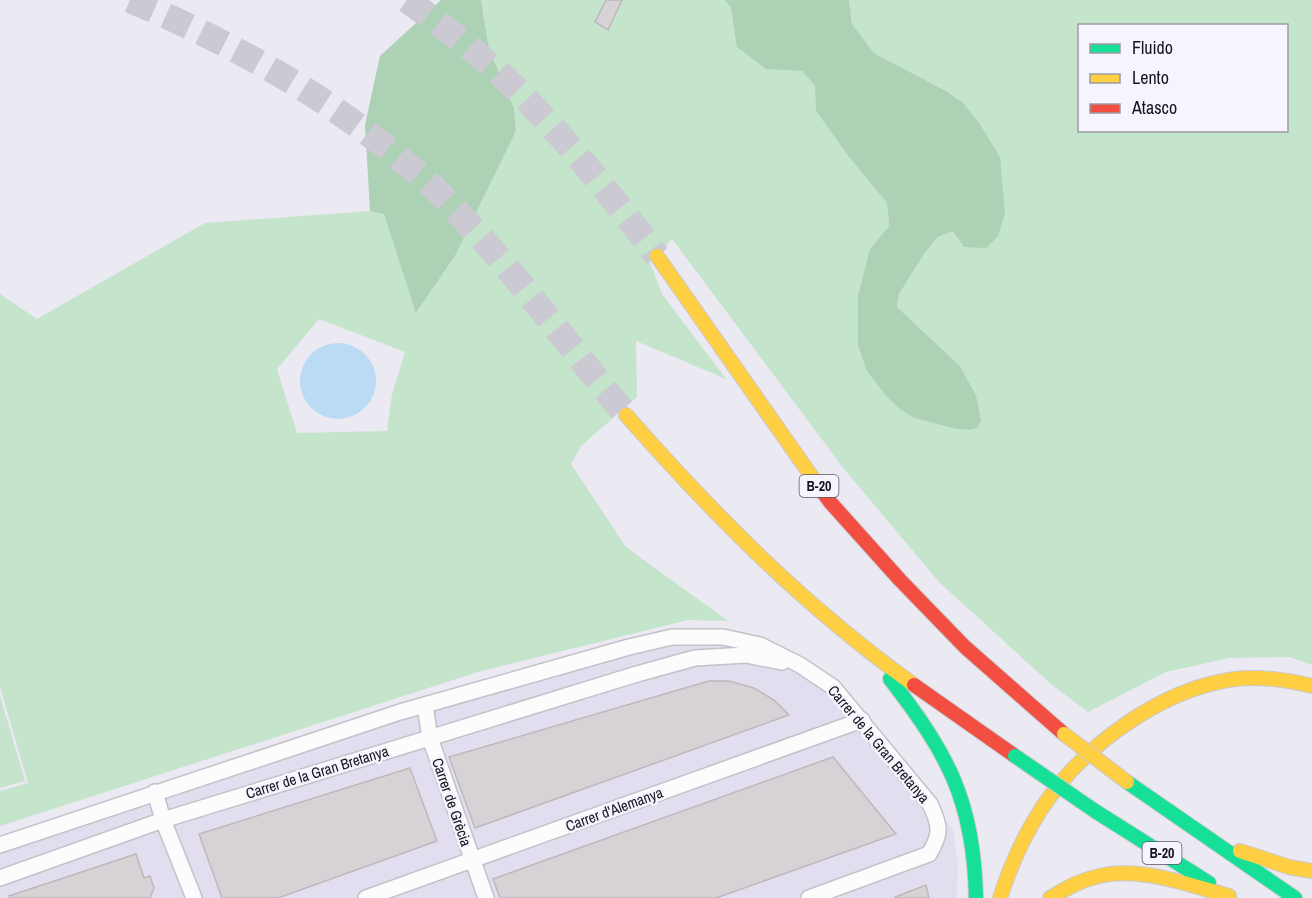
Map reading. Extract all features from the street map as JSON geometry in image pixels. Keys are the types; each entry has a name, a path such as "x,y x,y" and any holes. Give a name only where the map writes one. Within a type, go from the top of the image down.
{"highway":[{"name":"B-20","path":"657,256 830,502 900,580 965,647 1064,734 1127,782 1295,898"},
{"name":"B-20","path":"626,415 683,480 746,545 804,599 865,649 1095,811 1231,897"},
{"path":"865,649 912,707 946,757 958,785 974,837 976,898"},
{"path":"1000,898 1006,876 1020,845 1045,803 1077,763 1124,724 1183,694 1216,682 1266,677 1312,686"},
{"path":"1209,840 1289,867 1312,871"},
{"path":"1050,898 1077,882 1107,873 1125,872 1158,877 1231,897"}],"street":[{"name":"Carrer de la Gran Bretanya","path":"0,845 154,792 425,705 672,637 723,637 760,645 800,665 833,687 930,804 939,824 937,841 929,854 809,898"},
{"path":"629,647 637,674"},
{"name":"Carrer de la Gran Bretanya","path":"0,878 163,820 695,658 746,655 800,665"},
{"name":"Carrer de Grècia","path":"425,705 430,738 486,898"},
{"name":"Carrer d'Alemanya","path":"366,898 862,720"},
{"path":"154,792 194,898"}],"shaded area":[{"path":"662,643 741,645 771,654 860,712 953,830 958,863 957,898 0,898 0,844 147,795"}],"green space":[{"path":"441,0 481,0 489,49 514,108 516,131 455,256 416,313 384,214 370,211 365,125 380,56"},
{"path":"481,0 725,0 731,8 738,47 766,69 802,71 815,86 816,111 849,157 887,203 889,226 870,249 914,418 968,430 960,366 897,307 899,294 926,251 938,237 953,231 963,103 946,91 874,53 852,24 849,0 1312,0 1312,665 1290,657 1229,658 1166,672 1088,712 1052,685 940,583 844,469 672,239 650,262 662,294 726,379 636,341 637,397 581,446 571,464 626,547 728,621 688,620 478,672 0,826 0,791 28,783 0,687 0,294 37,319 205,223 370,211 384,214 417,312 455,256 516,131 514,108 489,49","holes":["319,319 405,352 392,394 387,431 297,433 277,369"]},
{"path":"725,0 849,0 852,24 874,53 946,91 963,103 979,123 1000,157 1005,214 998,236 986,248 964,247 953,231 938,237 926,251 899,294 897,307 960,366 976,396 981,421 977,428 956,429 914,418 887,397 867,371 858,345 858,296 870,249 889,226 887,203 849,157 816,111 815,86 802,71 766,69 737,47 731,8"},
{"path":"0,696 25,781 0,788"}],"water":[{"path":"331,343 345,343 359,349 370,360 374,366 376,381 374,396 365,408 353,417 331,419 317,413 306,402 300,388 300,374 306,360 317,349"}],"building":[{"path":"606,0 622,0 608,30 595,22"},
{"path":"709,681 729,681 754,688 774,700 789,715 475,828 449,757"},
{"path":"833,757 896,834 716,898 500,898 493,879"},
{"path":"410,768 437,841 278,898 222,898 199,834"},
{"path":"136,854 144,878 150,876 154,888 150,898 10,898 9,896"},
{"path":"926,885 929,898 895,898 895,897"}],"tunnel":[{"path":"130,0 200,32 267,67 332,107 420,175 486,243 626,415"},
{"path":"407,0 462,42 514,87 588,169 657,256"}],"traffic: fast":[{"path":"890,679 928,731 954,780 970,833 976,898"},
{"path":"1015,756 1095,811"},
{"path":"1127,782 1295,898"},
{"path":"1095,811 1209,883"}],"traffic: slow":[{"path":"657,256 817,484"},
{"path":"626,415 693,489 762,558 835,624 914,685"},
{"path":"1000,898 1012,864 1040,811 1077,765 1124,725 1179,695 1207,685 1235,679 1274,679 1312,686"},
{"path":"1064,734 1127,782"},
{"path":"1240,851 1289,867 1312,871"},
{"path":"1050,898 1086,880 1109,874 1126,873 1161,877 1229,896"}],"traffic: jam":[{"path":"817,484 830,502 900,580 965,647 1064,734"},
{"path":"914,685 1015,756"}]}
